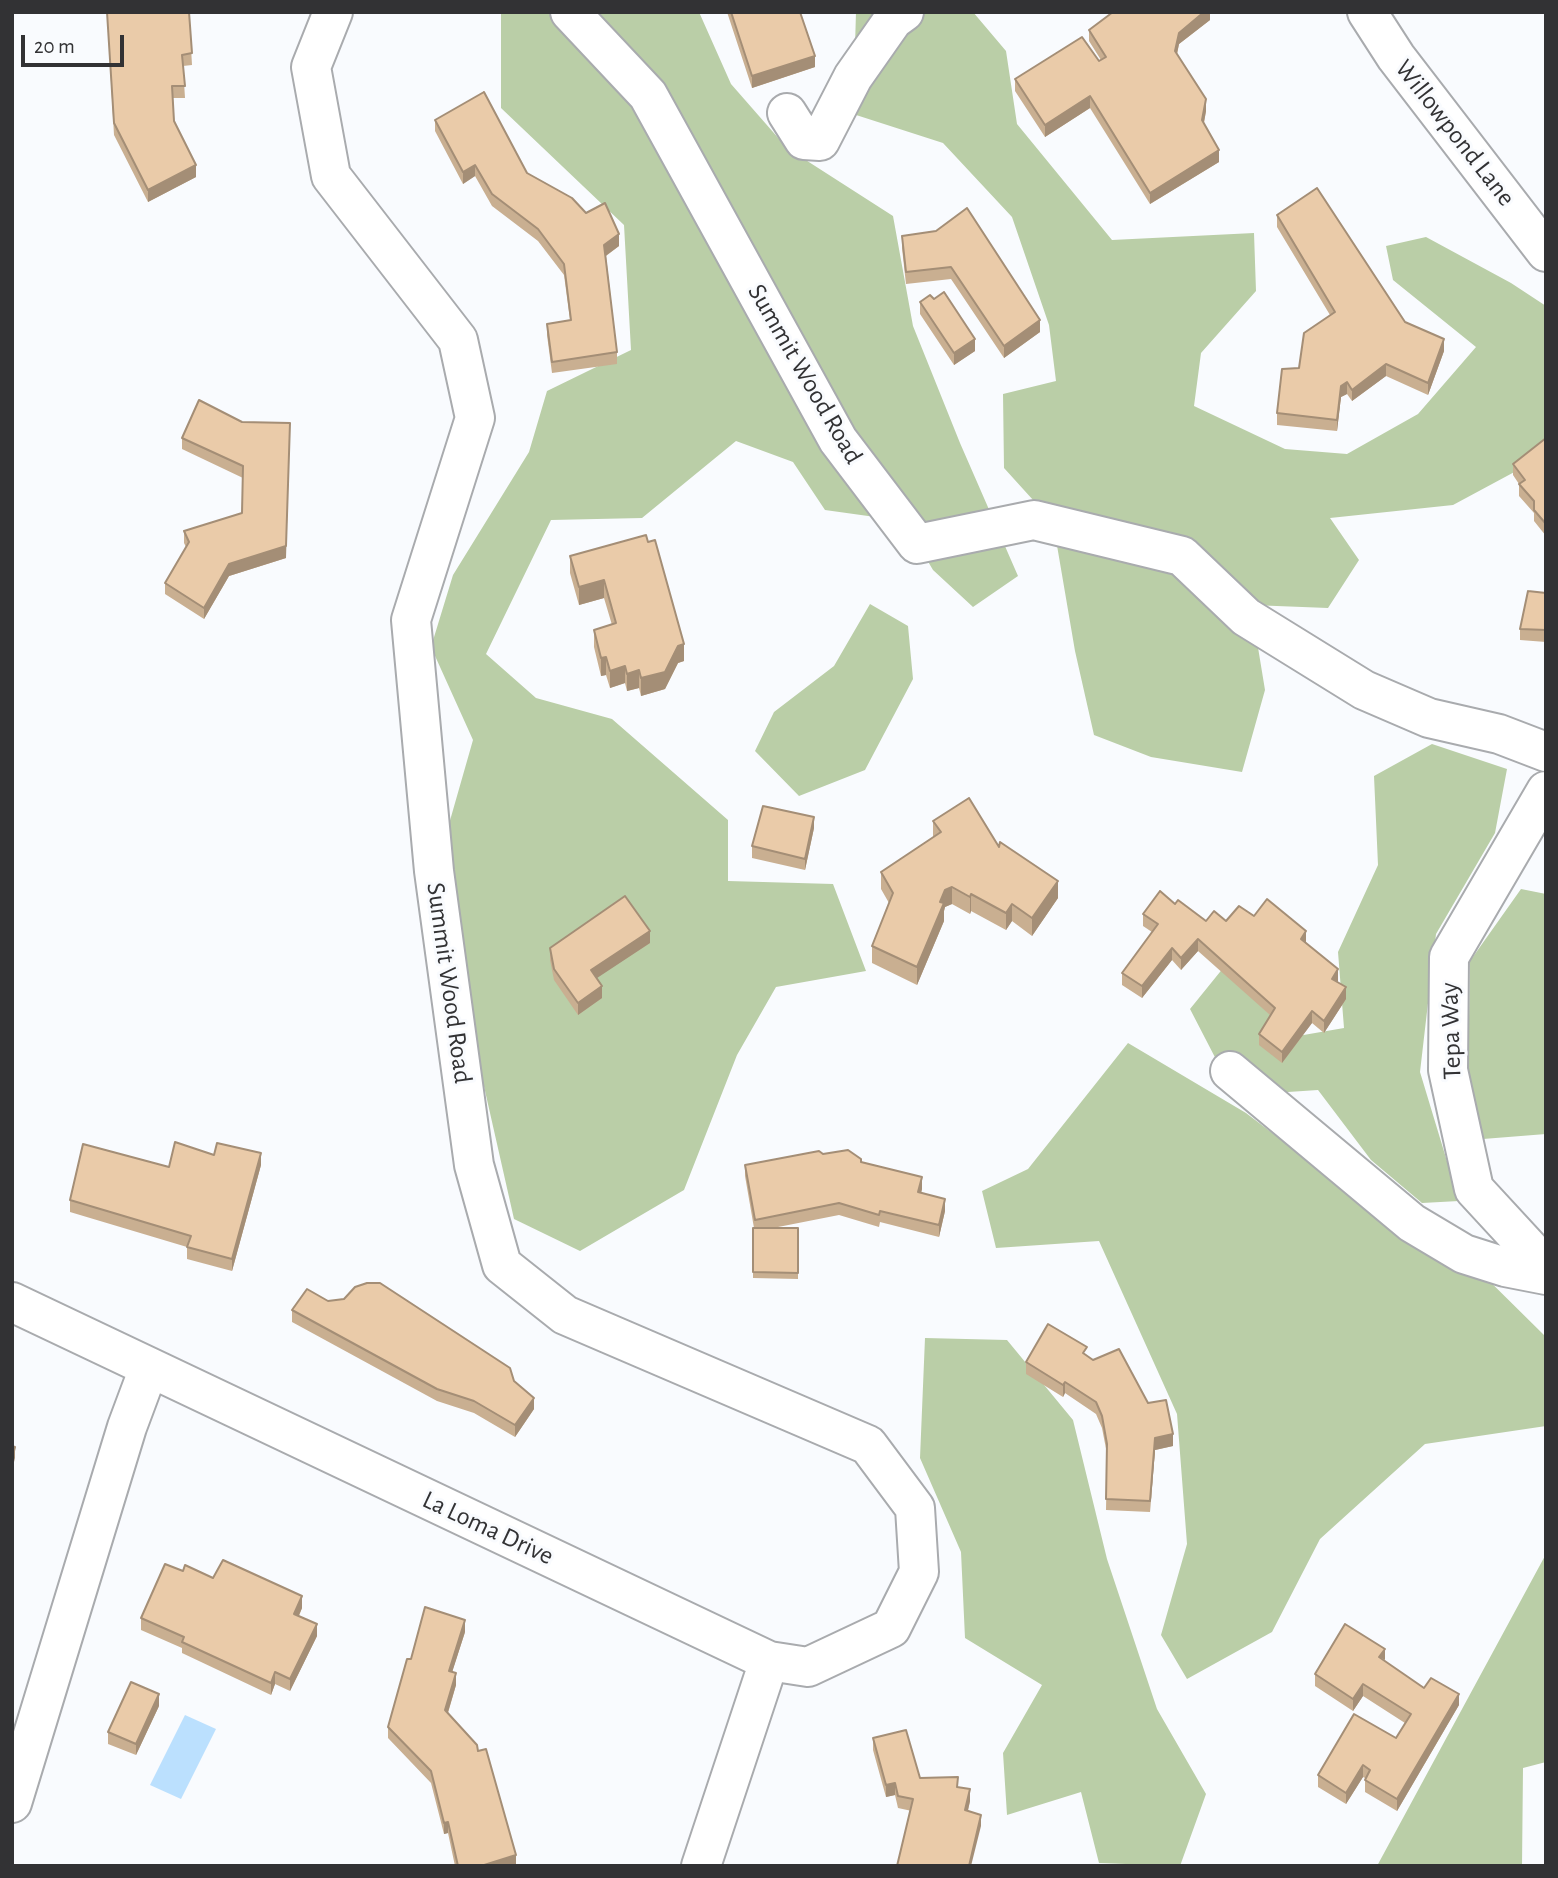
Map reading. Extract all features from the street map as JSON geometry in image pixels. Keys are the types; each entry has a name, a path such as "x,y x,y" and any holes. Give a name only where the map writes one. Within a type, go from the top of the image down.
{"street":[{"name":"Summit Wood Road","path":"333,12 311,67 331,176 458,340 475,418 411,620 434,872 472,1152 502,1265 565,1315 869,1445 915,1508 919,1572 891,1628 808,1667 769,1661"},
{"name":"Summit Wood Road","path":"570,12 648,95 838,440 917,544 1034,520 1182,555 1246,617 1364,690 1429,718 1499,734 1546,752"},
{"path":"787,113 804,140 820,141 853,76 893,20 904,12"},
{"name":"Willowpond Lane","path":"1367,12 1396,57 1546,252"},
{"name":"Tepa Way","path":"1546,791 1449,957 1448,1070 1474,1189 1546,1267"},
{"path":"1230,1071 1412,1223 1464,1254 1505,1267 1546,1275"},
{"name":"La Loma Drive","path":"12,1302 769,1661"},
{"path":"12,1803 127,1427 149,1368"},
{"path":"701,1866 769,1661"}],"green space":[{"path":"501,12 699,12 731,84 787,148 893,216 913,326 1018,576 973,607 933,570 904,521 825,510 793,462 736,441 642,518 551,520 486,654 536,698 612,719 728,820 728,881 833,884 866,971 776,987 737,1055 684,1190 580,1251 514,1219 483,1082 447,831 473,740 431,647 453,575 529,452 547,391 631,350 624,225 501,108"},
{"path":"856,12 973,12 1006,51 1017,124 1112,240 1254,233 1256,291 1201,353 1194,406 1285,449 1347,454 1418,414 1476,347 1393,280 1386,246 1426,237 1511,283 1546,306 1546,455 1453,505 1330,518 1359,560 1328,608 1251,605 1265,690 1242,772 1151,757 1094,735 1075,651 1053,522 1004,468 1003,394 1056,381 1049,325 1012,217 943,143 853,114"},
{"path":"870,604 908,626 913,679 865,770 799,796 755,751 774,712 834,666"},
{"path":"1432,744 1507,769 1495,833 1436,934 1420,1072 1459,1201 1422,1203 1371,1160 1318,1090 1273,1093 1220,1067 1190,1009 1224,967 1292,1037 1344,1028 1338,952 1378,865 1374,776"},
{"path":"1521,889 1546,894 1546,1134 1483,1139 1468,1078 1470,961"},
{"path":"1128,1043 1246,1113 1343,1187 1458,1250 1546,1337 1546,1426 1425,1444 1320,1539 1272,1632 1187,1679 1161,1635 1187,1544 1177,1414 1099,1241 996,1248 982,1191 1028,1169"},
{"path":"925,1338 1007,1340 1073,1420 1107,1559 1157,1709 1206,1794 1180,1866 1099,1863 1081,1792 1007,1815 1003,1753 1042,1685 965,1638 961,1552 920,1458"},
{"path":"1546,1554 1546,1762 1523,1768 1522,1866 1377,1866"}],"water":[{"path":"185,1715 216,1729 181,1799 150,1785"}],"building":[{"path":"107,12 189,12 192,53 182,55 185,86 172,86 174,121 196,165 148,190 114,123"},
{"path":"731,12 800,12 815,56 752,76"},
{"path":"1113,12 1204,12 1179,33 1175,51 1206,99 1202,120 1219,150 1150,193 1090,96 1045,125 1015,79 1082,37 1099,61 1106,57 1089,30"},
{"path":"484,92 527,173 572,198 586,213 605,203 619,234 604,245 617,352 552,362 547,324 571,320 564,264 538,229 492,194 475,165 463,172 435,120"},
{"path":"1317,188 1405,322 1444,339 1428,383 1386,364 1352,390 1347,382 1341,386 1337,420 1277,413 1282,369 1299,368 1304,333 1335,312 1277,215"},
{"path":"967,208 1040,320 1004,346 951,267 906,272 902,236 936,231"},
{"path":"944,292 975,339 954,353 920,302 930,295 934,299"},
{"path":"199,400 242,422 290,423 286,546 229,564 204,608 165,583 189,542 184,531 242,513 243,466 182,438"},
{"path":"1546,438 1546,524 1534,510 1534,501 1519,484 1525,480 1513,464"},
{"path":"646,535 648,542 655,540 684,644 678,646 665,672 641,678 639,670 627,674 625,666 610,671 606,657 601,658 594,630 616,623 604,580 579,587 570,556"},
{"path":"1528,591 1546,593 1546,630 1520,629"},
{"path":"969,798 999,847 1000,842 1058,881 1032,918 1012,904 1006,913 971,894 970,897 952,887 945,890 940,902 944,903 917,967 872,946 893,893 881,872 941,832 933,821"},
{"path":"763,806 814,817 805,859 752,846"},
{"path":"1160,891 1175,904 1178,900 1206,921 1214,911 1226,921 1239,906 1254,916 1267,899 1306,931 1301,939 1338,969 1332,979 1346,987 1324,1021 1312,1011 1282,1052 1259,1034 1275,1008 1198,939 1181,958 1172,948 1142,986 1122,973 1158,924 1143,914"},
{"path":"625,896 650,931 591,970 602,986 578,1003 554,969 550,948"},
{"path":"175,1142 214,1155 217,1143 261,1153 232,1259 187,1247 191,1236 70,1200 83,1144 169,1167"},
{"path":"848,1150 861,1159 861,1162 922,1177 918,1192 945,1199 939,1225 880,1211 879,1215 839,1203 755,1220 745,1165 819,1151 823,1154"},
{"path":"753,1228 798,1228 798,1273 753,1272"},
{"path":"380,1283 510,1368 514,1381 534,1398 515,1425 474,1401 437,1389 292,1310 307,1289 328,1301 344,1299 355,1287"},
{"path":"1048,1324 1087,1347 1083,1353 1093,1360 1119,1349 1148,1403 1166,1400 1173,1434 1155,1438 1150,1501 1106,1499 1107,1444 1102,1416 1096,1402 1026,1362"},
{"path":"223,1560 302,1596 294,1614 317,1624 290,1679 275,1672 271,1683 182,1642 184,1637 141,1618 165,1564 183,1571 185,1565 213,1578"},
{"path":"425,1607 465,1620 449,1671 456,1673 445,1710 477,1745 478,1751 486,1749 516,1855 481,1866 458,1866 448,1822 444,1823 431,1771 388,1727"},
{"path":"1345,1624 1385,1649 1379,1657 1424,1688 1431,1678 1459,1694 1397,1799 1365,1780 1370,1770 1363,1765 1346,1793 1318,1775 1354,1714 1396,1738 1411,1714 1363,1684 1353,1699 1315,1674"},
{"path":"131,1682 159,1694 136,1744 108,1732"},
{"path":"906,1730 920,1778 958,1777 957,1787 970,1789 965,1810 981,1815 969,1866 897,1866 913,1799 898,1796 895,1783 886,1785 873,1738"}]}
